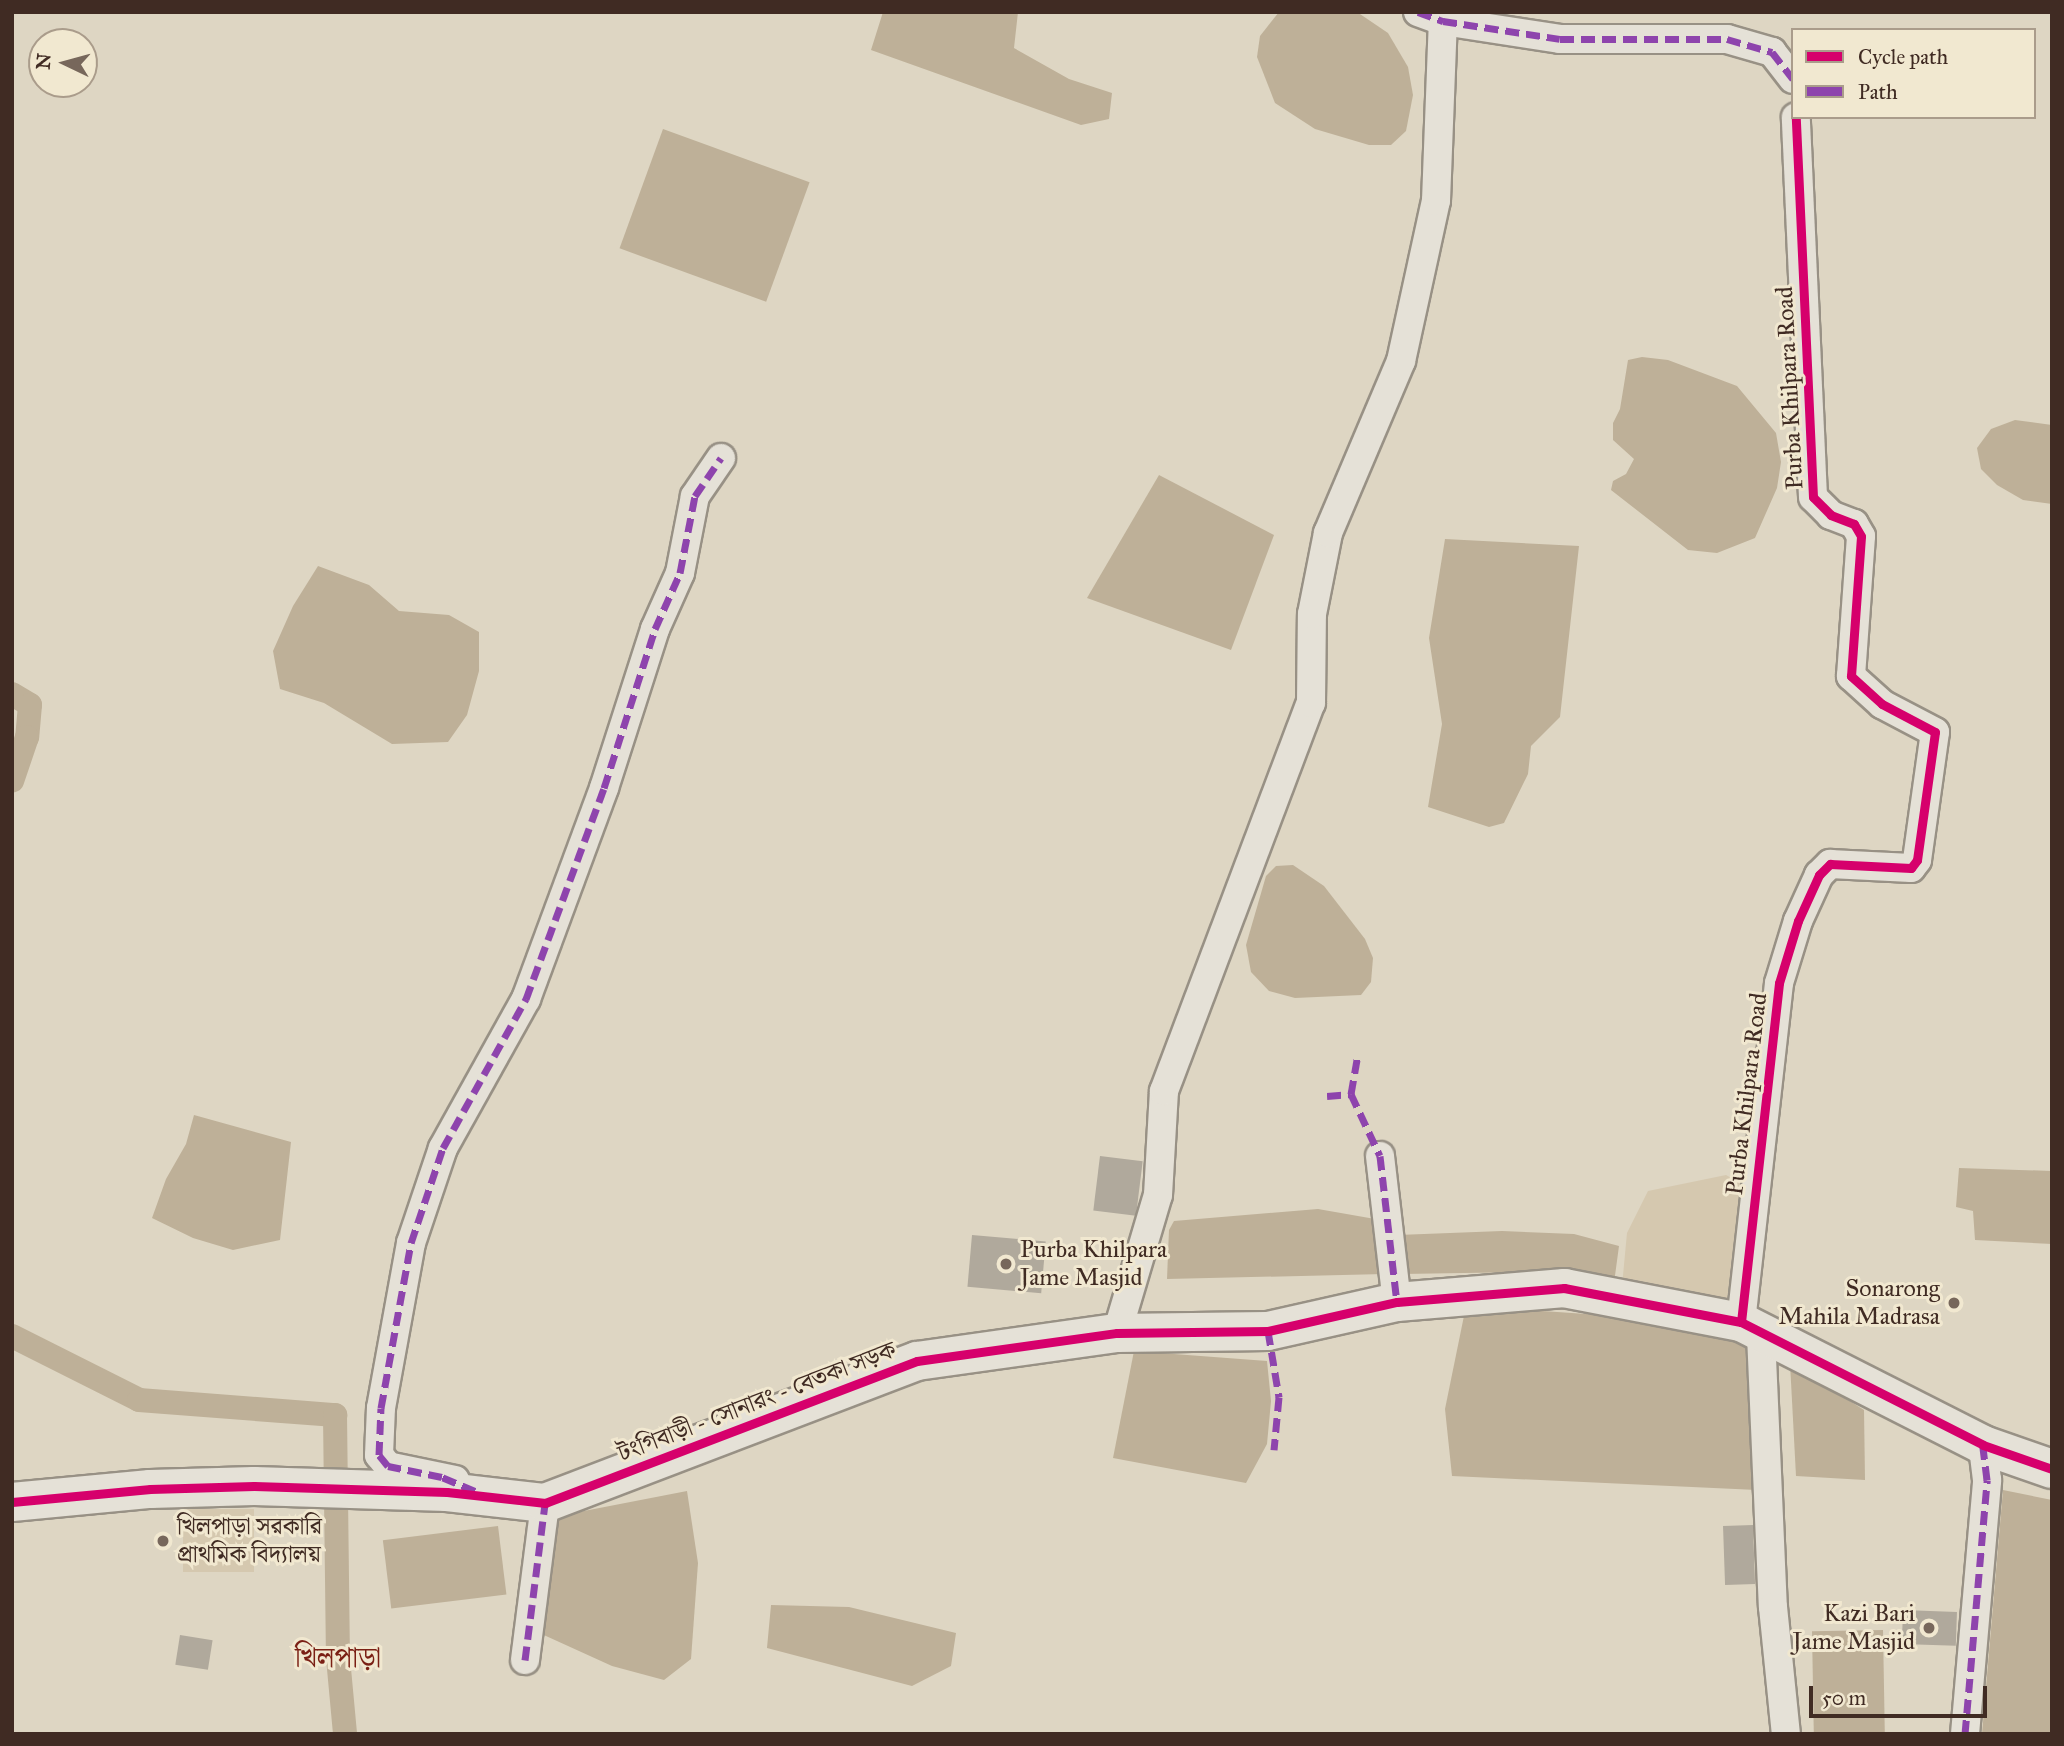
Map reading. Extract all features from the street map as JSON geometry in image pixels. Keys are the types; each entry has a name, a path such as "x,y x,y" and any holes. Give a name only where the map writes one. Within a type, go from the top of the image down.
{"street":[{"path":"1117,1333 1158,1195 1164,1091 1311,703 1312,614 1328,533 1401,361 1436,201 1431,17 1560,39 1727,39 1772,52 1791,76"},
{"name":"Purba Khilpara Road","path":"1751,1329 1779,983 1798,921 1819,875 1830,864 1911,868 1917,860 1935,732 1882,704 1851,676 1861,536 1854,524 1831,515 1813,497 1797,119"},
{"path":"464,1494 459,1482 388,1466 379,1455 381,1408 411,1243 443,1147 526,999 604,788 655,629 680,573 695,496 721,458"},
{"path":"1380,1156 1397,1302"},
{"name":"টংগিবাড়ী - সোনারং - বেতকা সড়ক","path":"12,1502 150,1489 316,1487 464,1494 545,1503 917,1361 1117,1333 1268,1331 1397,1302 1564,1288 1751,1329 1983,1444 2052,1469"},
{"path":"1751,1329 1773,1608 1786,1734"},
{"path":"1965,1734 1987,1480 1983,1444"},
{"path":"525,1660 545,1503"}],"shaded area":[{"path":"883,12 1018,12 1014,48 1069,79 1112,93 1109,119 1081,125 871,50"},
{"path":"1279,12 1357,12 1388,33 1408,67 1413,95 1406,131 1391,145 1369,145 1315,129 1275,103 1257,57 1260,36"},
{"path":"663,129 810,182 766,302 620,248"},
{"path":"1642,357 1668,360 1737,386 1776,433 1781,462 1777,488 1755,538 1717,553 1688,550 1611,490 1613,481 1626,474 1634,459 1613,440 1613,423 1620,409 1628,360"},
{"path":"2015,420 2052,425 2052,504 2023,500 1997,485 1981,469 1977,448 1991,429"},
{"path":"1159,475 1274,535 1231,650 1087,598"},
{"path":"1445,539 1579,546 1560,717 1531,746 1528,774 1504,823 1489,827 1428,807 1442,724 1429,638"},
{"path":"318,566 369,585 399,611 449,615 479,632 479,671 467,715 448,742 392,744 324,703 280,689 273,651 293,606"},
{"path":"1293,865 1324,886 1365,939 1373,958 1371,982 1361,995 1295,998 1269,991 1251,972 1246,945 1266,876 1276,866"},
{"path":"194,1115 291,1142 280,1240 233,1250 193,1238 152,1218 166,1179 186,1144"},
{"path":"1959,1168 2052,1171 2052,1244 1975,1240 1973,1211 1956,1207"},
{"path":"1726,1175 1748,1187 1736,1304 1622,1286 1627,1233 1648,1191"},
{"path":"1318,1209 1375,1219 1384,1274 1167,1279 1169,1230 1174,1221"},
{"path":"1502,1231 1574,1234 1619,1246 1614,1283 1532,1272 1402,1274 1398,1235"},
{"path":"1466,1306 1616,1316 1751,1341 1757,1490 1452,1476 1445,1409"},
{"path":"1134,1351 1267,1361 1271,1401 1267,1444 1246,1483 1113,1458"},
{"path":"1790,1363 1864,1410 1865,1480 1796,1476"},
{"path":"2003,1490 2052,1500 2052,1734 1982,1734"},
{"path":"687,1491 698,1563 691,1659 664,1680 612,1666 535,1631 553,1517"},
{"path":"183,1509 254,1509 254,1572 183,1572"},
{"path":"498,1526 506,1594 391,1609 383,1540"},
{"path":"771,1605 849,1607 956,1633 951,1666 912,1686 767,1648"},
{"path":"1883,1630 1885,1734 1814,1734 1812,1631"}],"building":[{"path":"1100,1156 1143,1161 1136,1216 1093,1211"},
{"name":"Purba Khilpara Jame Masjid","path":"972,1235 1046,1241 1041,1293 967,1287"},
{"path":"1753,1525 1755,1584 1725,1585 1723,1526"},
{"name":"Kazi Bari Jame Masjid","path":"1903,1610 1957,1612 1956,1646 1902,1644"},
{"path":"180,1635 213,1640 208,1670 175,1665"}],"waterway":[{"path":"12,694 30,705 27,737 12,781"},
{"path":"12,1336 139,1400 335,1415 338,1658 345,1734"}],"marked path":[{"path":"1418,12 1443,21 1560,39 1727,39 1772,52 1791,76"},
{"path":"475,1491 442,1477 388,1466 379,1455 381,1408 411,1243 443,1148 526,999 604,788 655,629 680,573 695,496 721,458"},
{"path":"1351,1094 1358,1054"},
{"path":"1327,1096 1351,1094 1380,1156 1397,1302"},
{"path":"1268,1331 1279,1397 1274,1450"},
{"path":"1965,1734 1987,1480 1983,1445"},
{"path":"525,1660 545,1503"}],"cycle path":[{"path":"1741,1322 1779,983 1798,921 1819,875 1830,864 1911,868 1917,860 1935,732 1882,704 1851,676 1861,536 1854,524 1831,515 1813,497 1796,119"},
{"path":"12,1502 150,1489 254,1486 447,1492 545,1503 917,1361 1117,1333 1268,1331 1397,1302 1564,1288 1741,1322 1983,1445 2052,1469"}],"place":[{"name":"Purba Khilpara Jame Masjid","path":"1006,1264"},
{"name":"Sonarong Mahila Madrasa","path":"1954,1303"},
{"name":"খিলপাড়া সরকারি প্রাথমিক বিদ্যালয়","path":"163,1541"},
{"name":"Kazi Bari Jame Masjid","path":"1929,1628"}],"district":[{"name":"খিলপাড়া","path":"338,1658"}]}
